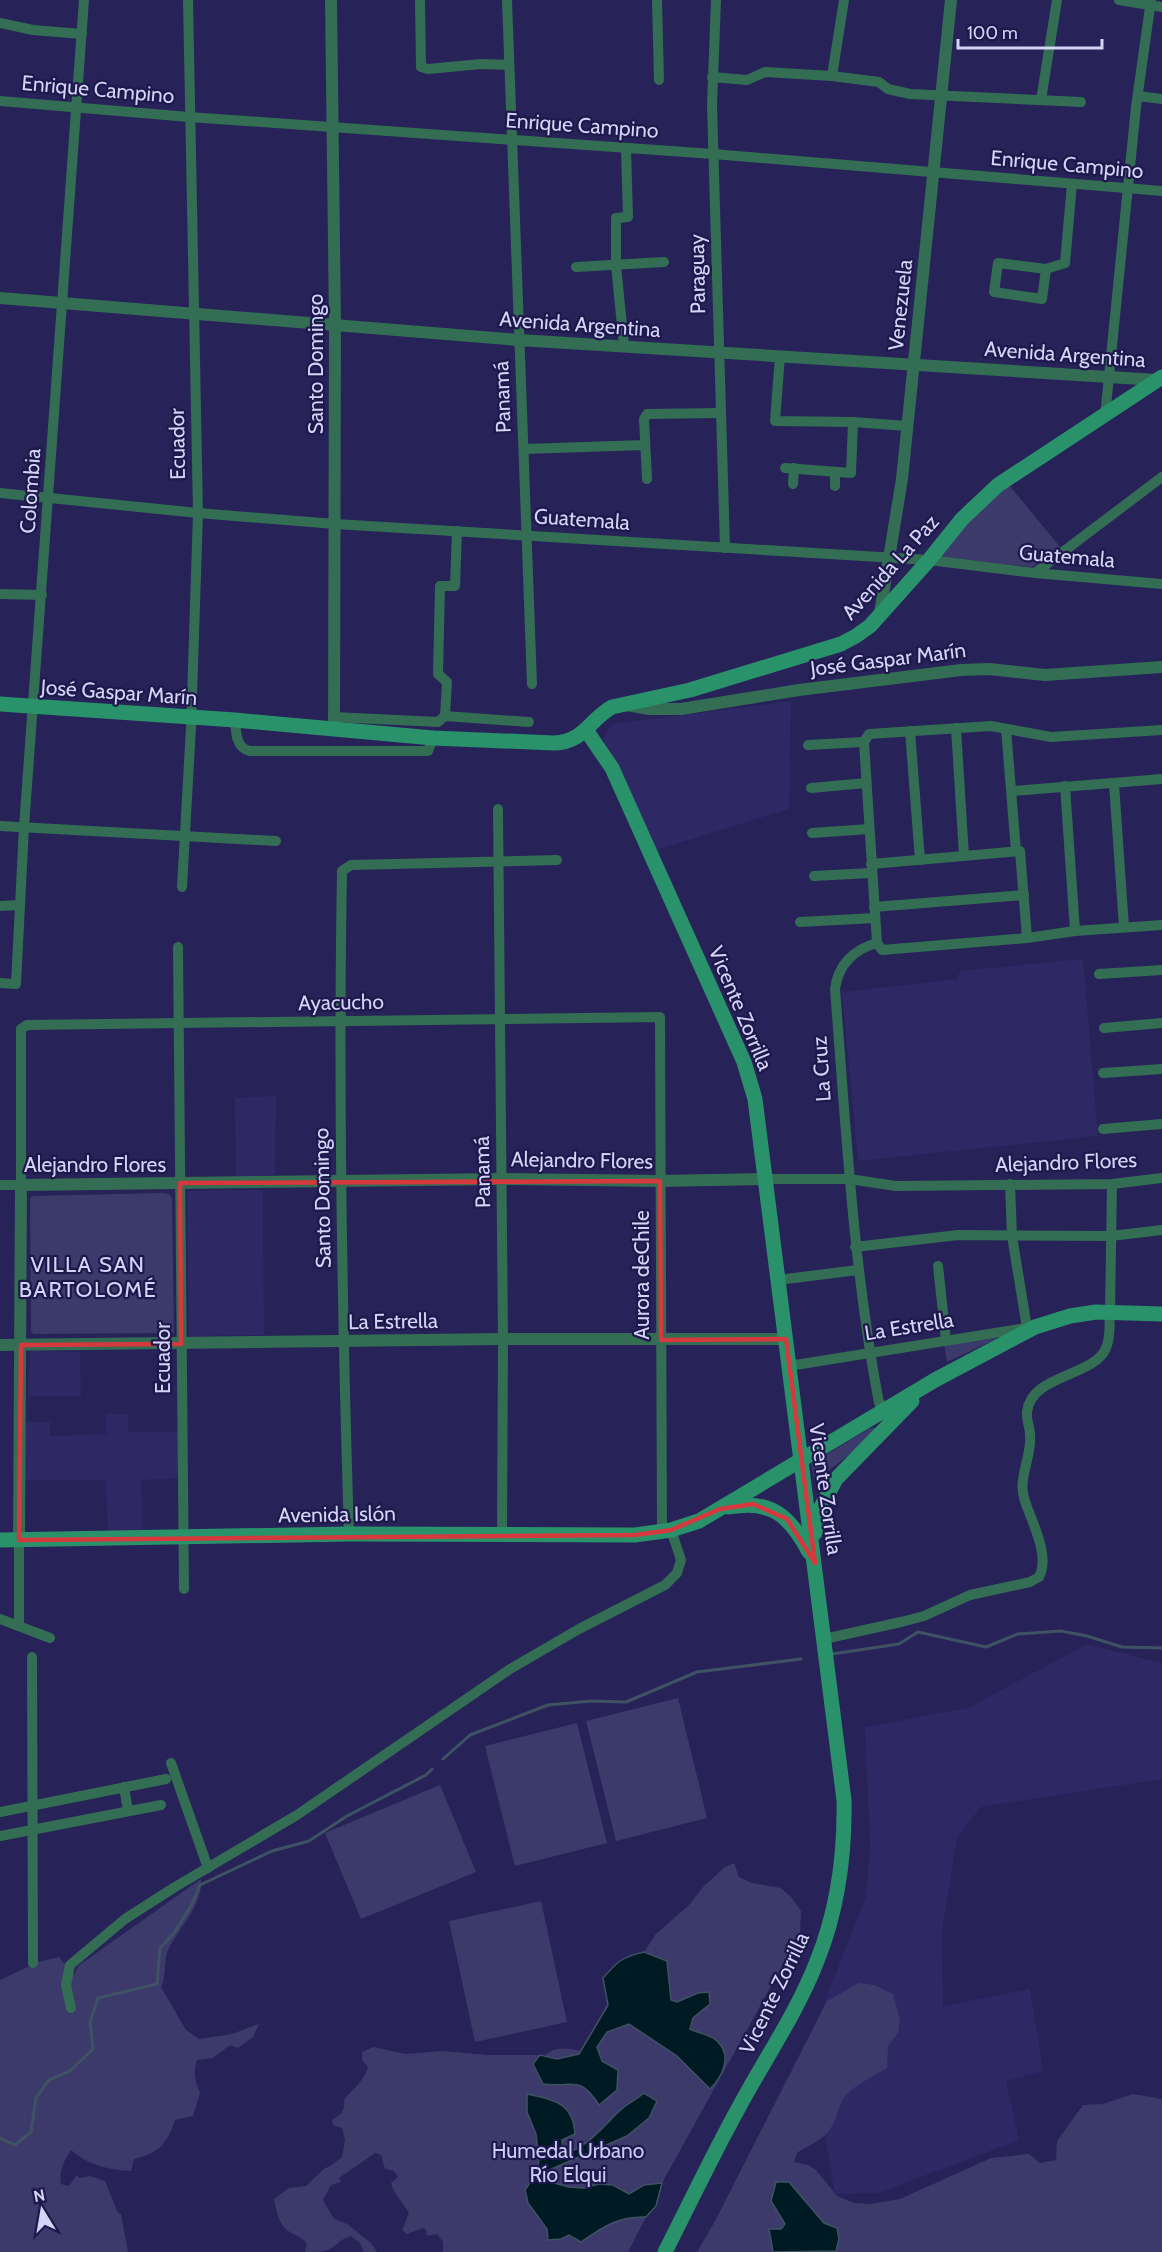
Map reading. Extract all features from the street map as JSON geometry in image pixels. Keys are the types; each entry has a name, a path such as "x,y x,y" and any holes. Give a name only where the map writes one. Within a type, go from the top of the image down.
{"main road":[{"name":"Avenida La Paz","path":"586,730 597,717 620,704 690,690 841,644 864,631 929,560 962,519 998,485 1160,378"},
{"name":"José Gaspar Marín","path":"0,704 235,720 334,722 433,738 562,743 576,738 586,730"},
{"name":"Vicente Zorrilla","path":"586,730 612,768 744,1062 758,1116 842,1779 844,1820 842,1860 831,1921 808,1981 737,2111 665,2252"},
{"name":"Avenida Islón","path":"669,1530 883,1406 1031,1327 1070,1316 1110,1312 1162,1314"},
{"path":"814,1559 818,1518 824,1500 836,1479 904,1408 935,1380"},
{"name":"Avenida Islón","path":"0,1540 349,1534 635,1535 669,1530 699,1521 800,1454"},
{"path":"720,1509 753,1504 773,1510 793,1525 814,1559"}],"street":[{"name":"Colombia","path":"0,983 16,984 24,827 64,303 84,0"},
{"name":"Ecuador","path":"182,887 198,513 188,0"},
{"name":"Santo Domingo","path":"331,0 335,325 334,722"},
{"path":"420,0 421,67 428,69 481,64 509,65"},
{"name":"Panamá","path":"507,0 532,684"},
{"path":"657,0 659,80"},
{"name":"Paraguay","path":"716,0 712,77 713,154 725,548"},
{"path":"832,76 844,0"},
{"name":"Venezuela","path":"880,613 890,557 907,426 951,0"},
{"path":"1041,100 1058,0"},
{"path":"1119,0 1151,3 1162,7"},
{"path":"1105,416 1138,96 1151,3"},
{"path":"0,23 33,30 82,34"},
{"path":"712,77 747,80 765,72 832,76 879,82 888,89 910,94 1080,102"},
{"path":"1138,96 1162,99"},
{"name":"Enrique Campino","path":"0,100 189,117 713,154 1162,191"},
{"path":"624,346 616,265 616,218 628,216 626,148"},
{"path":"1046,269 1042,299 994,292 998,263 1046,269 1065,263 1072,184"},
{"path":"576,267 664,262"},
{"name":"Avenida Argentina","path":"0,298 519,340 1108,378 1160,378"},
{"path":"780,356 775,421 853,422 907,426"},
{"path":"646,479 644,418 647,414 721,413"},
{"path":"792,484 790,468 851,473 853,422"},
{"path":"524,448 645,445"},
{"path":"835,471 835,486"},
{"path":"1035,573 1162,477"},
{"name":"Guatemala","path":"0,493 335,524 890,557 1035,573 1160,582"},
{"path":"446,716 447,682 438,674 440,586 455,586 457,531"},
{"path":"0,594 42,595"},
{"name":"José Gaspar Marín","path":"620,704 649,709 681,709 799,690 961,670 989,669 1045,675 1162,667"},
{"path":"334,722 438,722 446,716 529,722"},
{"path":"235,720 239,743 244,750 250,752 428,751 433,738"},
{"path":"1162,730 1052,737 991,726 868,734 864,742 877,943 882,950 1162,925"},
{"path":"956,728 964,856"},
{"path":"1006,729 1027,938"},
{"path":"910,731 920,860"},
{"path":"808,745 864,742"},
{"path":"1012,791 1162,779"},
{"path":"811,789 866,783"},
{"path":"1114,784 1124,927"},
{"path":"1065,786 1075,931"},
{"name":"Panamá","path":"498,809 503,1339 502,1534"},
{"path":"0,826 276,841"},
{"path":"812,833 869,829"},
{"path":"814,876 920,860 1018,851"},
{"path":"498,861 556,860"},
{"name":"Santo Domingo","path":"349,1534 343,1341 339,1022 342,871 351,865 498,861"},
{"path":"800,922 1024,895"},
{"path":"0,906 20,905"},
{"name":"La Cruz","path":"877,943 863,947 849,959 836,978 835,989 855,1247 869,1352 883,1406"},
{"name":"Ecuador","path":"178,947 184,1589"},
{"path":"1099,974 1162,969"},
{"name":"Ayacucho","path":"21,1185 21,1029 23,1026 660,1017"},
{"name":"Aurora deChile","path":"208,1868 297,1815 510,1670 579,1629 665,1585 677,1573 681,1560 669,1530 661,1340 660,1017"},
{"path":"1104,1028 1162,1023"},
{"path":"1103,1073 1162,1069"},
{"path":"1103,1129 1162,1124"},
{"name":"Alejandro Flores","path":"0,1185 341,1180 849,1179 896,1186 1112,1184 1162,1178"},
{"path":"1010,1184 1012,1236 1031,1327"},
{"path":"824,1639 924,1616 970,1595 1030,1582 1039,1577 1043,1566 1040,1544 1023,1492 1030,1442 1027,1410 1033,1398 1048,1385 1092,1362 1102,1354 1108,1340 1112,1184"},
{"path":"19,1626 21,1185"},
{"path":"855,1247 958,1235 1111,1236 1162,1230"},
{"path":"938,1266 946,1340"},
{"path":"778,1280 858,1270"},
{"name":"La Estrella","path":"789,1366 1031,1327"},
{"name":"La Estrella","path":"0,1345 503,1339 786,1339"},
{"path":"0,1619 50,1638"},
{"path":"32,1657 33,1963"},
{"path":"71,2008 66,1985 70,1965 125,1919 208,1868 171,1763"},
{"path":"0,1812 166,1779"},
{"path":"124,1787 128,1811"},
{"path":"0,1836 160,1806"}],"highlighted area":[{"path":"660,1181 661,1340 786,1339 815,1563 787,1519 753,1504 720,1509 671,1530 635,1535 19,1540 21,1345 181,1344 180,1183"}],"shaded area":[{"path":"791,701 789,809 653,851 603,738 612,724"},
{"path":"1083,959 1098,1136 858,1161 842,992 957,979 960,971"},
{"path":"276,1096 275,1175 236,1177 235,1098"},
{"path":"263,1190 264,1335 189,1336 187,1191"},
{"path":"30,1351 80,1352 81,1396 28,1396"},
{"path":"106,1414 128,1414 128,1432 180,1432 180,1478 141,1480 142,1531 108,1531 106,1480 23,1480 23,1422 50,1422 50,1436 106,1434"},
{"path":"1087,1644 1162,1663 1162,1779 981,1807 957,1838 942,1932 943,2006 1030,1989 1043,2071 1006,2081 1019,2140 878,2193 835,2194 825,2135 817,2022 866,1896 870,1845 865,1727 968,1708"}],"green space":[{"path":"1009,485 1060,547 1032,567 936,558 978,507"},
{"path":"169,1194 172,1198 174,1333 34,1334 31,1332 30,1199 32,1196"},
{"path":"998,1338 947,1362 944,1344"},
{"path":"870,1428 877,1428 867,1441 815,1481 811,1464"},
{"path":"678,1698 707,1818 616,1841 586,1721"},
{"path":"577,1723 607,1843 515,1866 485,1746"},
{"path":"440,1785 476,1872 361,1919 325,1833"},
{"name":"Humedal Urbano Río Elqui","path":"734,1863 739,1877 752,1883 781,1888 791,1897 801,1911 800,1934 662,2183 658,2184 642,2217 646,2217 628,2252 443,2252 443,2242 437,2234 427,2236 426,2229 423,2228 407,2234 402,2230 409,2213 391,2183 398,2177 394,2171 385,2169 381,2155 375,2153 339,2178 341,2182 331,2185 323,2200 334,2219 347,2224 371,2243 377,2252 364,2252 360,2243 351,2236 330,2249 305,2252 307,2244 282,2224 274,2199 289,2188 306,2186 325,2168 342,2157 345,2140 342,2128 333,2125 332,2120 342,2112 344,2100 366,2073 368,2067 362,2060 362,2052 373,2047 405,2054 443,2051 488,2055 540,2055 533,2063 535,2068 552,2050 564,2048 589,2052 650,1954 644,1952 655,1935 688,1906 704,1886 725,1867"},
{"path":"201,1879 201,1889 194,1907 168,1950 161,1987 186,2030 199,2039 232,2034 259,2024 253,2037 238,2048 230,2045 213,2058 197,2060 195,2076 200,2093 193,2116 175,2120 169,2136 161,2147 134,2159 131,2171 99,2166 71,2150 68,2154 61,2170 61,2184 69,2186 77,2175 79,2178 90,2176 105,2181 118,2213 121,2214 128,2252 0,2252 0,1980 38,1962 59,1957 74,1975 78,1966"},
{"path":"541,1901 567,2022 475,2042 449,1921"},
{"path":"859,1983 874,1985 893,1994 900,2020 898,2033 888,2046 887,2068 847,2094 830,2129 822,2138 797,2153 794,2162 808,2165 816,2170 837,2196 854,2203 870,2204 900,2199 991,2158 1029,2154 1040,2163 1056,2160 1057,2141 1083,2105 1100,2105 1133,2094 1162,2099 1162,2252 697,2252 827,2001"}],"water":[{"path":"644,1952 667,1961 671,2000 677,2002 698,1993 709,1992 710,2004 693,2018 690,2029 711,2037 722,2047 724,2066 714,2084 710,2089 677,2056 629,2024 607,2032 597,2047 602,2061 618,2070 617,2090 599,2105 586,2089 575,2084 543,2084 533,2064 540,2055 557,2059 579,2054 608,2005 603,1978 621,1961"},
{"path":"644,2093 657,2101 649,2118 627,2136 547,2171 550,2182 584,2188 599,2184 613,2185 629,2194 644,2185 662,2183 656,2206 646,2217 619,2221 604,2227 581,2242 569,2235 561,2239 548,2240 547,2229 528,2203 525,2190 536,2174 539,2161 536,2134 527,2112 527,2094 554,2101 566,2109 570,2115 575,2134 562,2140 563,2154 589,2141 624,2107"},
{"path":"776,2182 789,2182 824,2223 837,2228 839,2239 836,2251 773,2252 769,2229 781,2229 785,2224 771,2201"}],"waterway":[{"path":"832,1654 899,1644 918,1632 986,1647 1018,1634 1061,1631 1122,1647 1162,1648"},
{"path":"443,1759 470,1735 548,1705 591,1701 626,1702 697,1672 801,1659"},
{"path":"0,2138 15,2145 31,2132 36,2098 49,2080 70,2071 93,2049 90,2022 98,1998 157,1984 160,1948 174,1933 192,1904 200,1885 272,1851 309,1841 347,1816 426,1775 432,1769"}],"district":[{"name":"VILLA SAN BARTOLOMÉ","path":"88,1276"}]}
